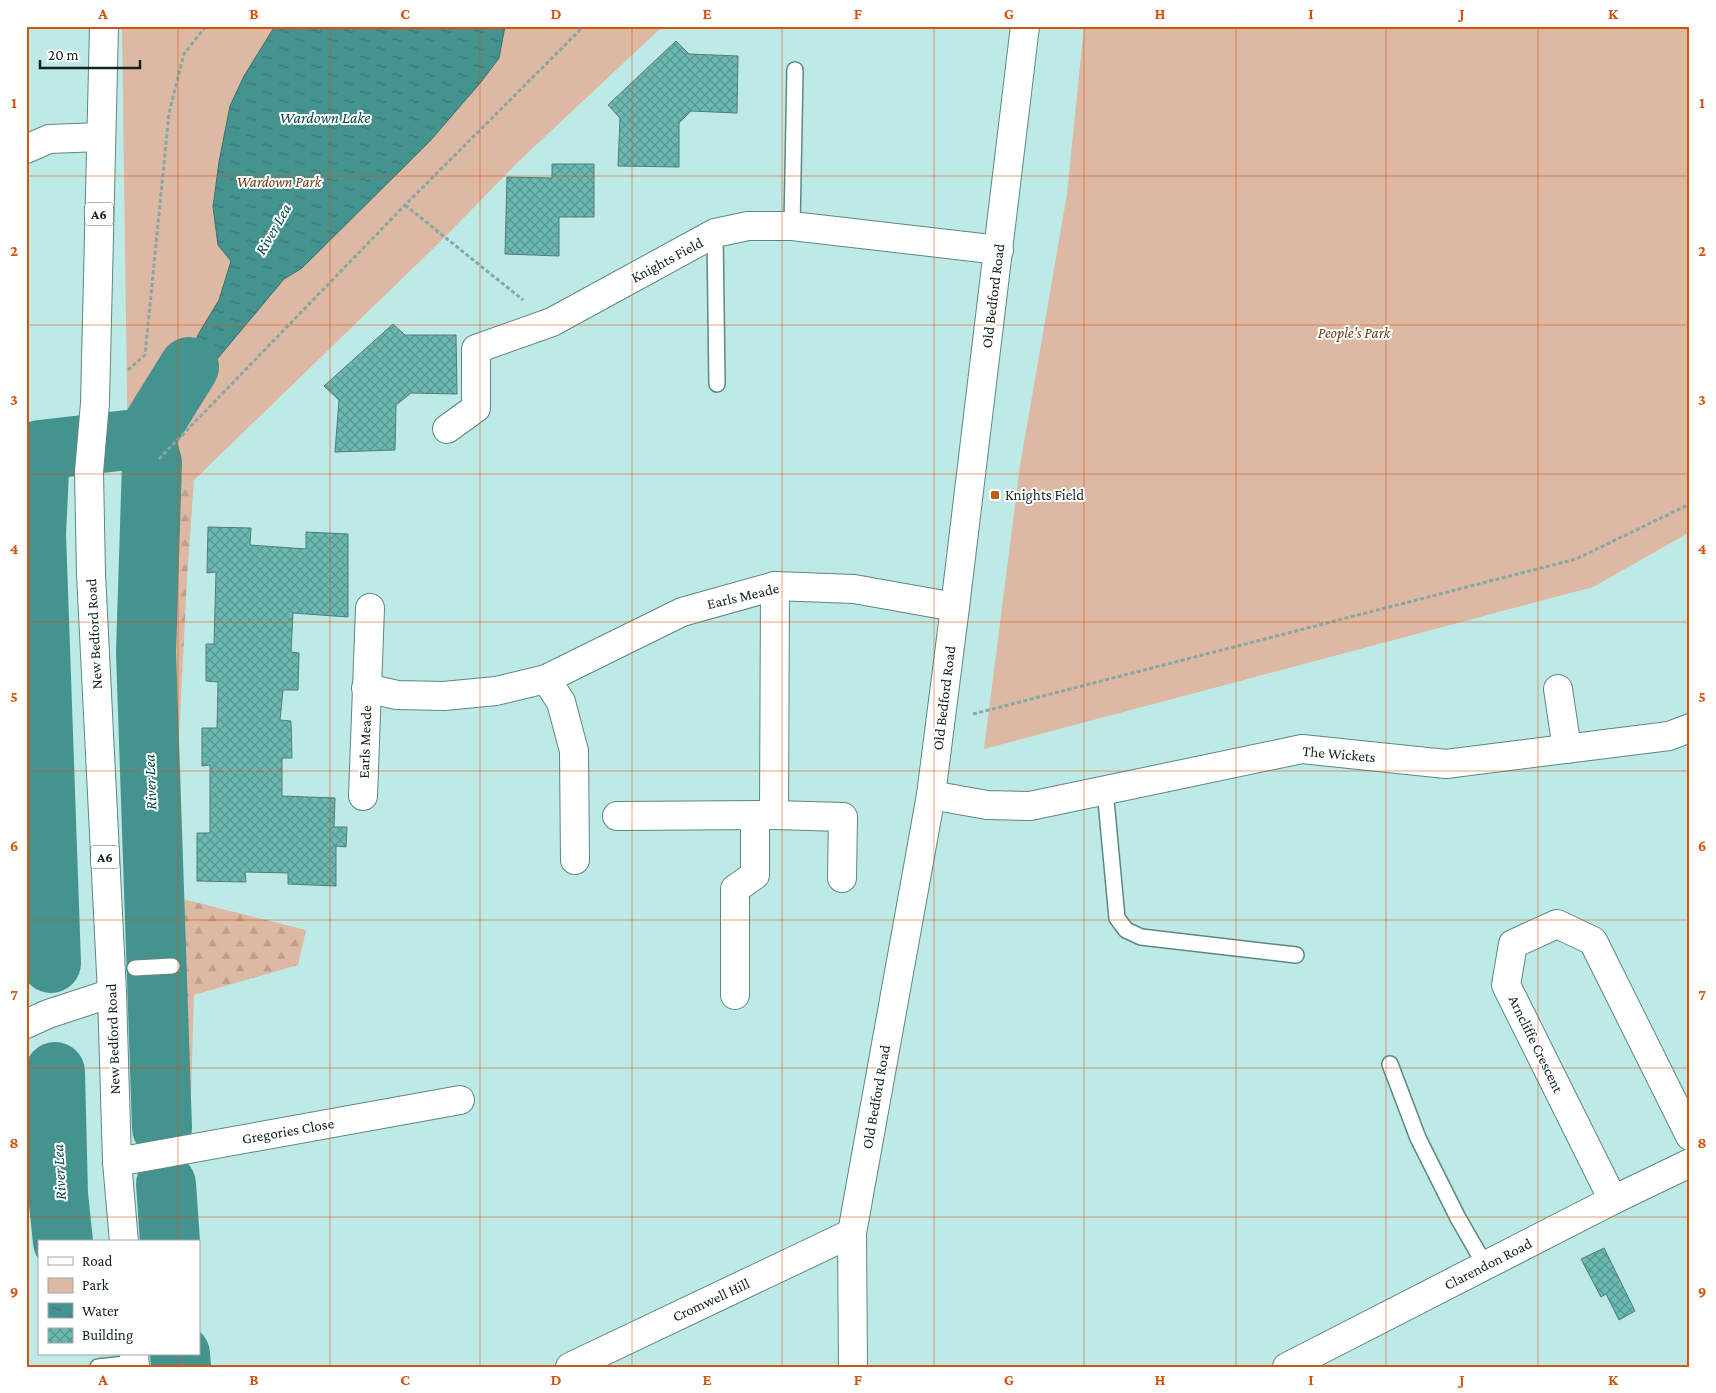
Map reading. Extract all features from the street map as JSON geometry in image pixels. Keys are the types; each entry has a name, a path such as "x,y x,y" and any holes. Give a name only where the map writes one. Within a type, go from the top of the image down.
{"main road":[{"name":"New Bedford Road","path":"104,26 95,403 89,472 91,574 112,993 117,1162 124,1240"},
{"name":"Old Bedford Road","path":"854,1367 852,1233 931,795 956,607 1025,26"},
{"path":"26,149 49,140 101,137"},
{"name":"Knights Field","path":"447,429 476,408 476,349 552,322 715,234 748,226 792,226 999,250"},
{"path":"735,995 735,889 755,875 764,815 775,586"},
{"name":"Earls Meade","path":"366,688 397,695 444,696 496,691 546,679 682,612 775,586 854,589 956,607"},
{"name":"Earls Meade","path":"363,796 370,608"},
{"path":"546,679 560,702 574,751 574,860"},
{"path":"1558,689 1567,749"},
{"name":"The Wickets","path":"931,795 987,805 1030,806 1302,750 1446,764 1669,736 1690,728"},
{"path":"617,816 764,815 842,817 842,878"},
{"name":"Arncliffe Crescent","path":"1612,1200 1506,984 1513,944 1557,924 1593,941 1690,1136"},
{"path":"26,1024 48,1014 112,993"},
{"name":"Gregories Close","path":"117,1162 460,1100"},
{"name":"Clarendon Road","path":"1287,1367 1612,1200 1690,1163"},
{"name":"Cromwell Hill","path":"570,1367 852,1233"}],"lane":[{"path":"792,226 795,70"},
{"path":"715,234 717,384"},
{"path":"1105,790 1117,918 1126,930 1141,937 1296,955"},
{"path":"137,968 172,966"},
{"path":"1390,1064 1418,1138 1484,1266"},
{"path":"98,1367 135,1361"}],"path":[{"path":"126,371 145,355 169,114 184,54 206,26"},
{"path":"160,458 405,205 584,26"},
{"path":"405,205 494,277"},
{"path":"940,722 1576,559 1690,504"}],"green space":[{"name":"Wardown Park","path":"122,26 663,26 520,160 444,238 129,543"},
{"name":"People's Park","path":"1084,26 1690,26 1690,532 1593,587 984,749 1020,466 1067,194"},
{"path":"194,480 175,816 179,898 306,930 298,965 194,995 190,1129 170,1125 159,794 163,511"}],"water":[{"name":"Wardown Lake","path":"275,26 505,26 499,58 481,82 430,141 302,268 284,279 162,425 159,459 144,467 147,410 175,383 199,333 219,300 231,261 218,245 213,207 219,162 230,106 244,76"}],"building":[{"path":"676,41 689,54 738,56 737,113 691,111 679,123 679,167 618,166 620,118 608,105"},
{"path":"552,164 594,164 594,217 559,217 559,256 505,254 507,177 552,178"},
{"path":"393,324 405,335 456,335 457,394 411,393 396,405 395,450 335,452 339,400 324,386"},
{"path":"208,527 251,528 250,545 306,549 306,532 348,534 348,617 293,613 291,652 299,653 298,690 283,690 280,720 291,721 292,758 282,758 282,796 335,798 334,827 347,827 346,847 336,846 336,886 288,884 288,873 245,872 246,882 197,881 197,833 210,833 210,765 202,766 202,728 217,728 218,682 206,681 206,644 214,644 216,572 207,573"},
{"path":"1604,1248 1635,1311 1619,1320 1606,1294 1601,1297 1581,1259"}],"waterway":[{"name":"River Lea","path":"51,963 36,534 40,450 145,438 189,367"},
{"name":"River Lea","path":"145,438 152,463 146,652 162,1128"},
{"name":"River Lea","path":"55,1072 58,1194 63,1240"},
{"name":"River Lea","path":"166,1184 170,1240"},
{"name":"River Lea","path":"180,1356 181,1367"}],"place":[{"name":"Knights Field","path":"995,495"}]}
